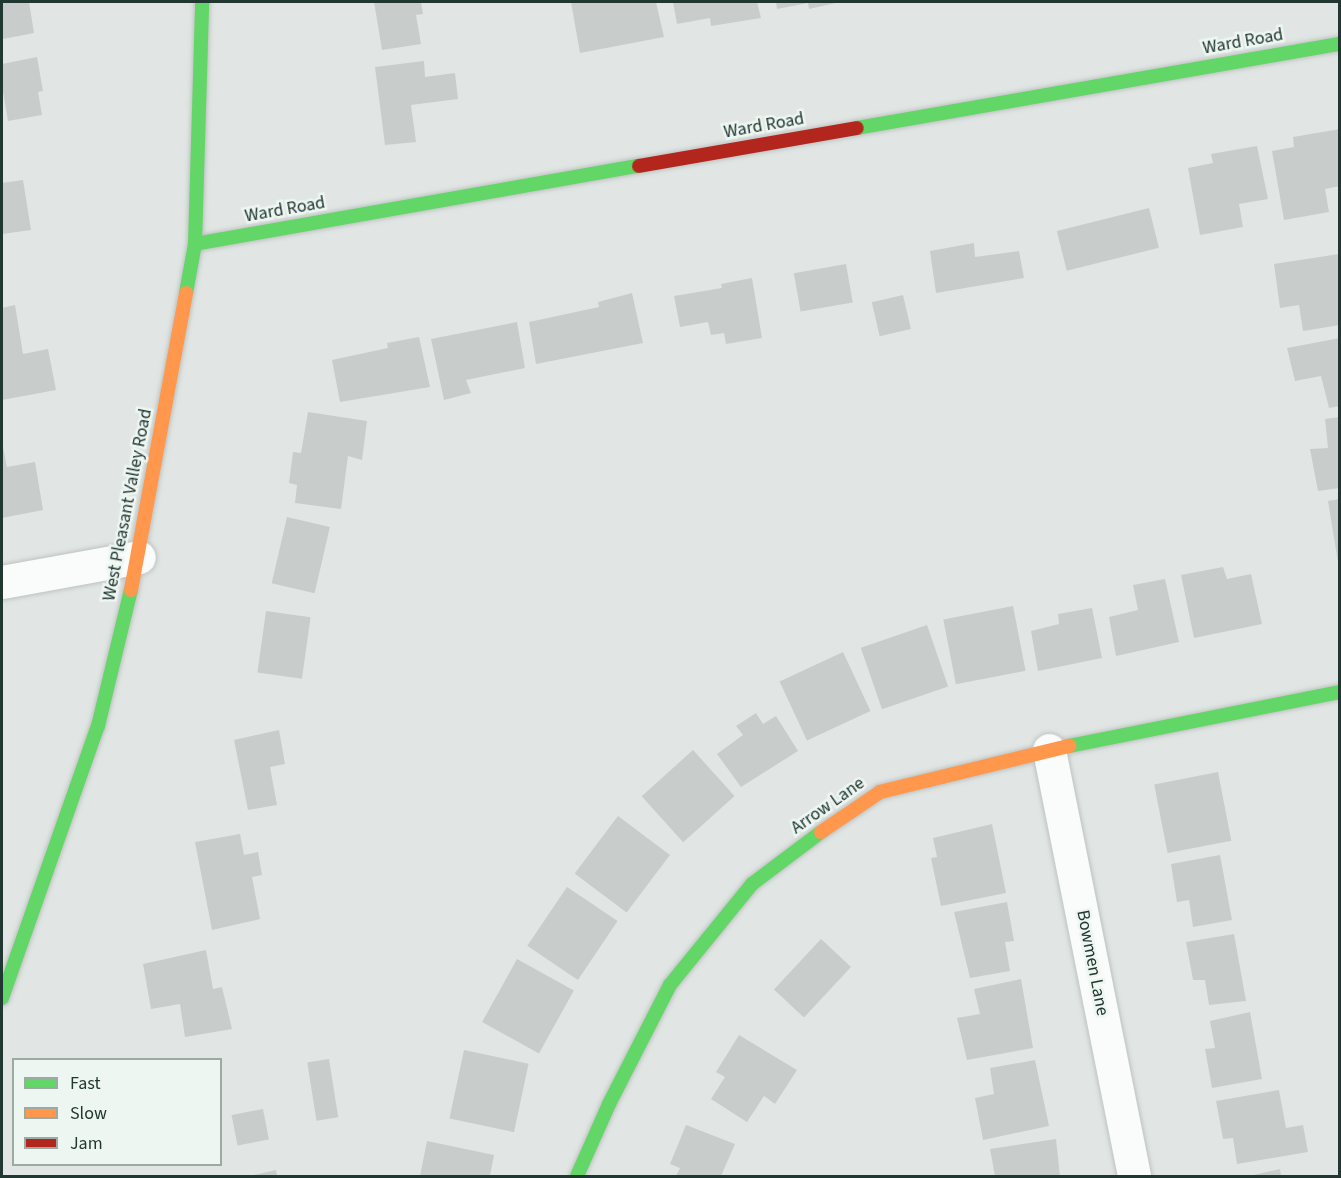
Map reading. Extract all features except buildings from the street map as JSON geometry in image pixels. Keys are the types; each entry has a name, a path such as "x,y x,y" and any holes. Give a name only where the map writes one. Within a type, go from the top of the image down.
{"street":[{"name":"West Pleasant Valley Road","path":"2,998 98,726 139,557 195,244 202,2"},
{"name":"Ward Road","path":"195,244 1340,44"},
{"path":"2,582 139,557"},
{"name":"Arrow Lane","path":"578,1176 609,1104 670,985 752,884 809,840 880,792 1049,750 1340,692"},
{"name":"Bowmen Lane","path":"1049,750 1134,1176"}],"traffic: fast":[{"path":"186,293 195,244 202,2"},
{"path":"857,128 1340,44"},
{"path":"195,244 639,166"},
{"path":"2,998 98,726 131,590"},
{"path":"1069,746 1340,692"},
{"path":"577,1176 609,1104 670,985 752,884 821,832"}],"traffic: slow":[{"path":"131,590 186,293"},
{"path":"821,832 880,792 1069,746"}],"traffic: jam":[{"path":"639,166 857,128"}]}
